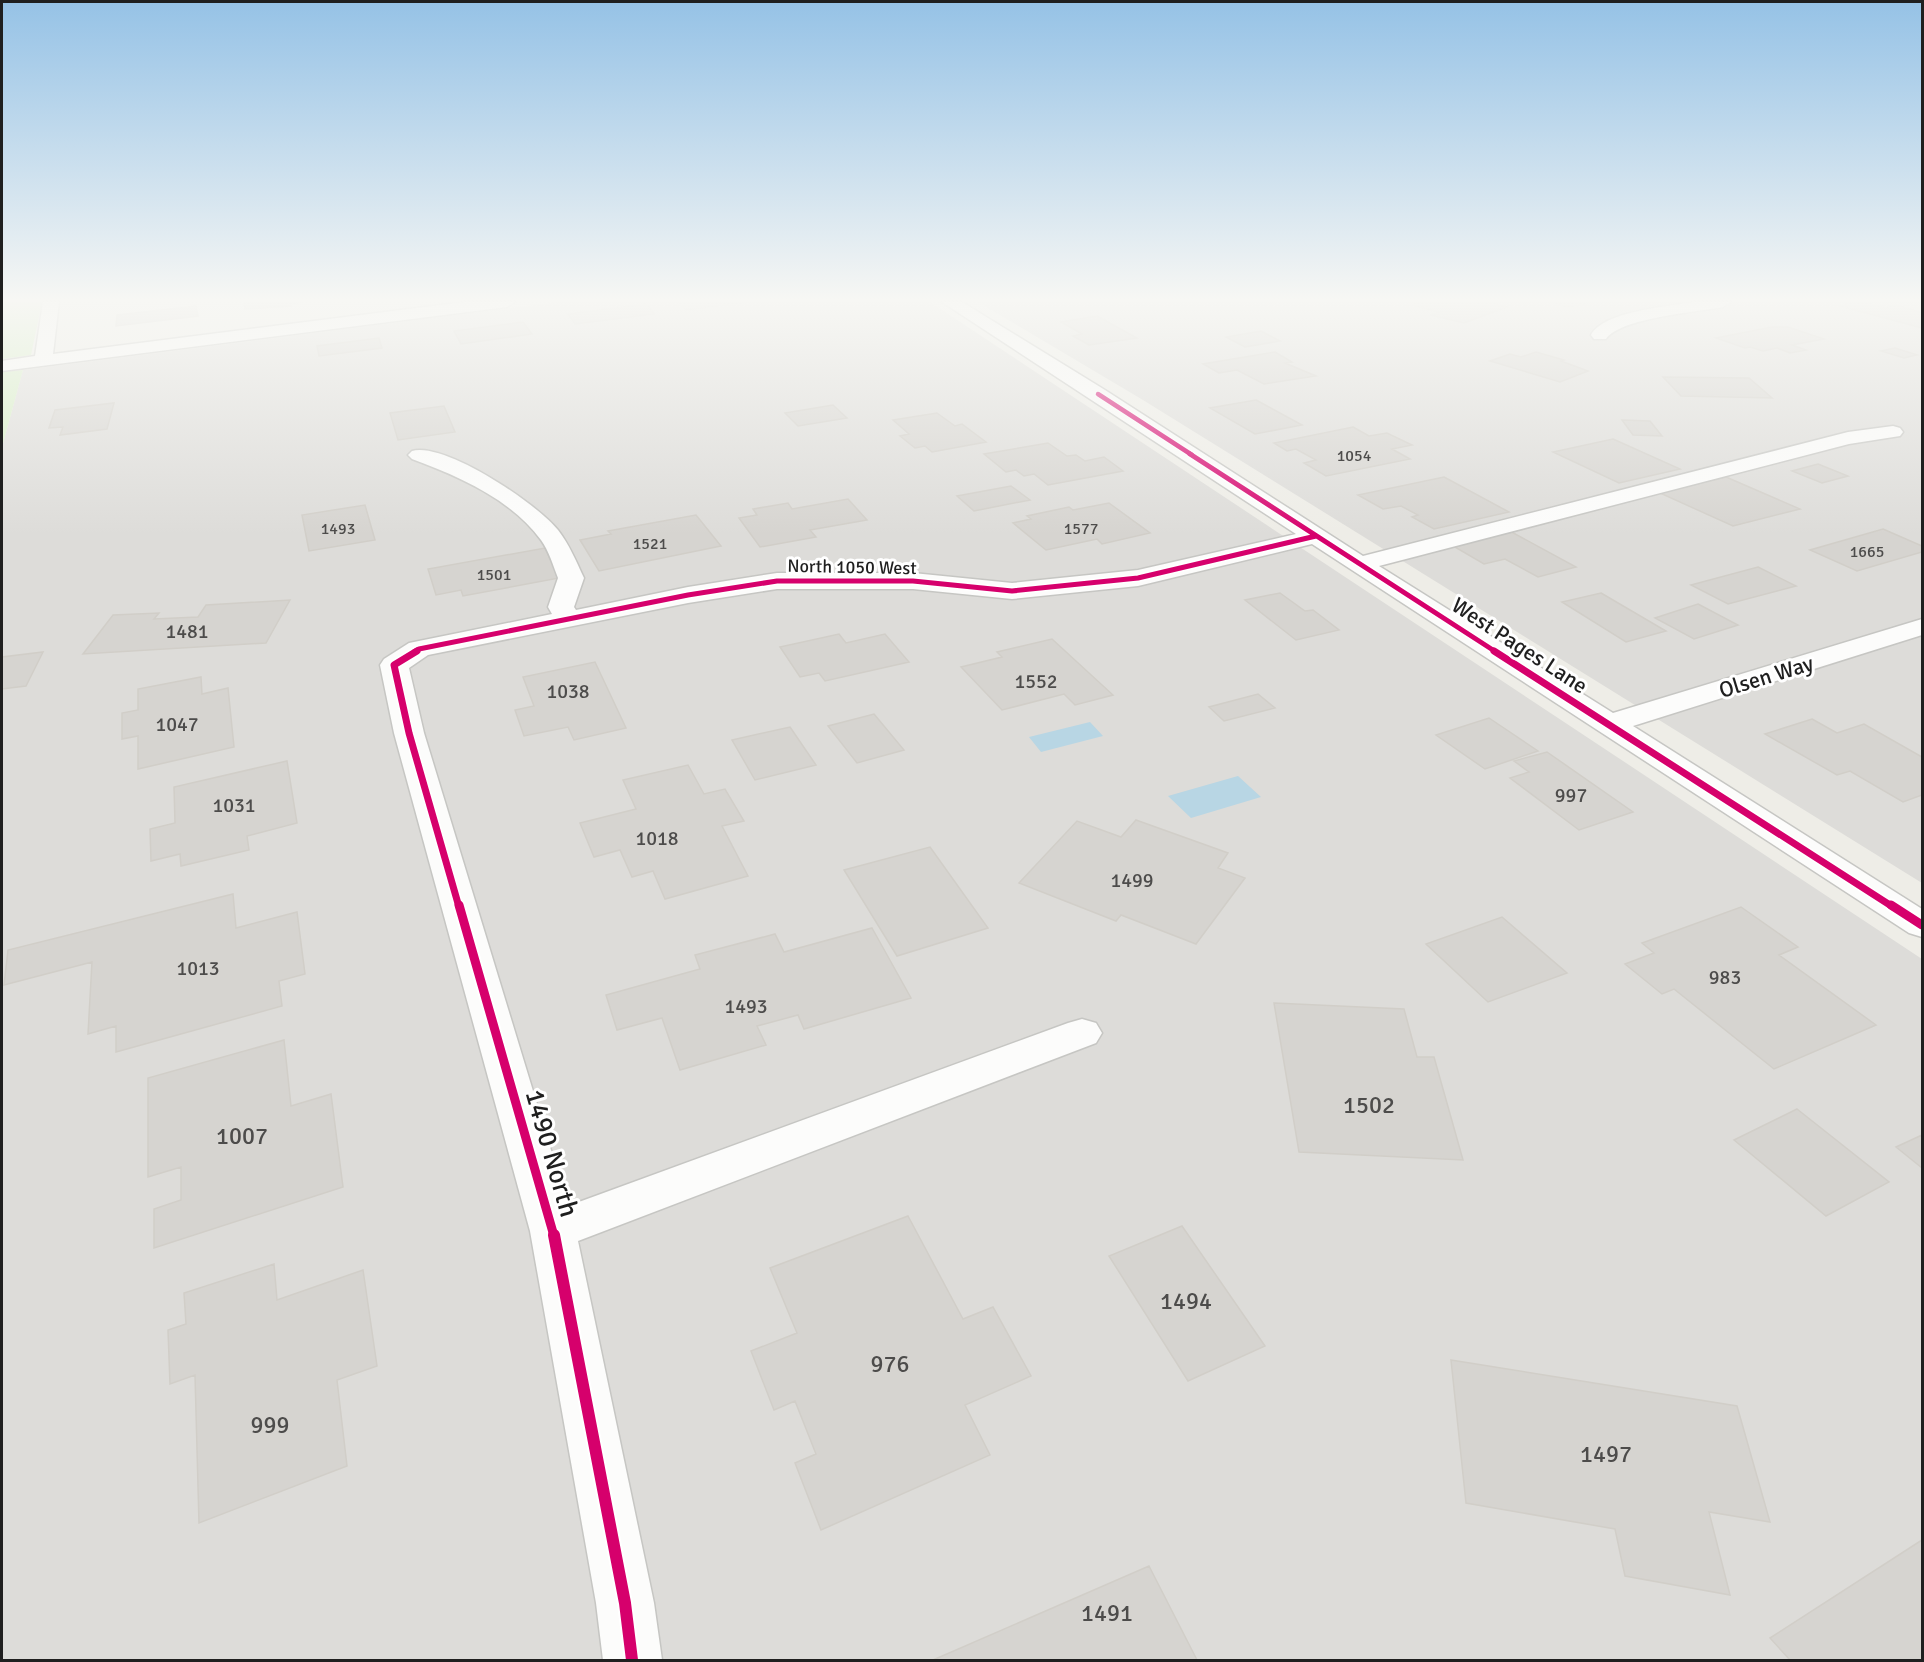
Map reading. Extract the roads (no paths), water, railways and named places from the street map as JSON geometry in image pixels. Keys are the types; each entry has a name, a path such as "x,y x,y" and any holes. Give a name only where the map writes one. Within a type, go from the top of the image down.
{"street":[{"name":"West Pages Lane","path":"1075,380 1923,925"},
{"path":"1359,564 1848,438 1893,432"},
{"path":"418,455 477,477 516,504 548,534 571,578 562,604 568,619"},
{"name":"North 1050 West","path":"394,665 419,649 777,581 913,581 1012,591 1138,578 1316,536"},
{"name":"Olsen Way","path":"1609,724 1923,627"},
{"name":"1490 North","path":"394,665 409,733 553,1231 625,1603 632,1660"},
{"path":"553,1231 1083,1033"}],"water":[{"path":"1090,722 1103,736 1041,752 1029,737"},
{"path":"1238,776 1261,797 1191,818 1168,796"}]}
